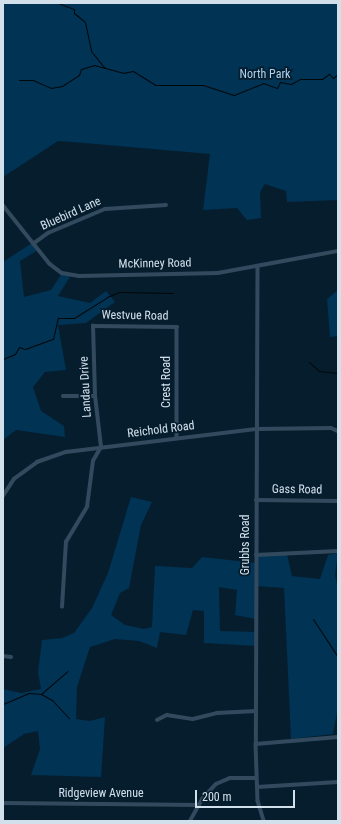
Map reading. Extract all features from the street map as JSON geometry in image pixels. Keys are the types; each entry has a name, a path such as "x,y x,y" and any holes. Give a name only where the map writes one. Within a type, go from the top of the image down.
{"street":[{"name":"McKinney Road","path":"3,205 33,244 62,273 79,276 218,273 258,268 338,251"},
{"name":"Bluebird Lane","path":"33,244 48,233 114,206 166,205"},
{"name":"Grubbs Road","path":"258,268 256,778 264,821"},
{"name":"Westvue Road","path":"93,326 176,326"},
{"name":"Landau Drive","path":"93,326 95,396 101,447"},
{"name":"Crest Road","path":"176,326 177,438"},
{"path":"63,396 95,396"},
{"name":"Reichold Road","path":"3,496 4,491 14,479 37,462 66,452 257,429 331,428 338,430"},
{"path":"62,607 66,542 87,507 93,461 101,447"},
{"name":"Gass Road","path":"256,500 338,501"},
{"path":"256,555 338,551"},
{"path":"3,656 11,657"},
{"path":"157,720 167,715 193,719 217,713 256,711"},
{"path":"256,744 338,737"},
{"path":"190,821 210,788 220,781 256,778"},
{"path":"257,787 338,782"},
{"name":"Ridgeview Avenue","path":"3,804 199,805"}],"green space":[{"name":"North Park","path":"3,3 338,3 338,200 287,202 286,191 265,184 260,192 261,218 247,220 237,208 203,210 210,154 73,142 58,141 3,177"},
{"path":"32,243 38,250 20,261 24,297 51,290 62,273 71,275 58,296 90,303 106,291 115,302 86,323 58,325 66,370 45,372 33,387 41,411 64,426 65,437 16,430 3,440 3,262"},
{"path":"338,290 338,336 330,337 327,299"},
{"path":"131,497 152,502 141,525 129,588 120,593 111,615 125,625 144,629 152,627 155,566 192,568 202,557 256,563 256,555 287,554 292,576 320,579 328,555 338,553 335,575 338,589 338,707 333,734 291,739 284,588 256,586 256,619 235,615 237,590 219,587 220,631 256,632 256,646 204,643 204,611 193,610 186,635 160,632 157,648 139,641 115,639 90,647 77,687 76,719 90,721 105,717 101,777 31,775 40,749 38,731 24,734 3,748 3,689 21,693 41,689 38,672 42,640 62,638 74,633 92,608 108,573"}],"waterway":[{"path":"58,3 74,9 74,13 85,22 91,51 104,67"},
{"path":"19,80 33,80 51,88 62,86 79,75 81,69 94,65 123,73 133,71 155,85 203,85 234,95 263,83 277,88 280,82 291,84 300,79 322,79 329,74 333,78 338,74"},
{"path":"3,359 15,354 19,347 25,349 53,339 58,318 74,318 107,297 119,292 173,293"},
{"path":"309,362 319,371 338,373"},
{"path":"313,619 338,657"},
{"path":"41,694 67,671"},
{"path":"3,704 29,693 41,694 52,700 69,718"}]}
